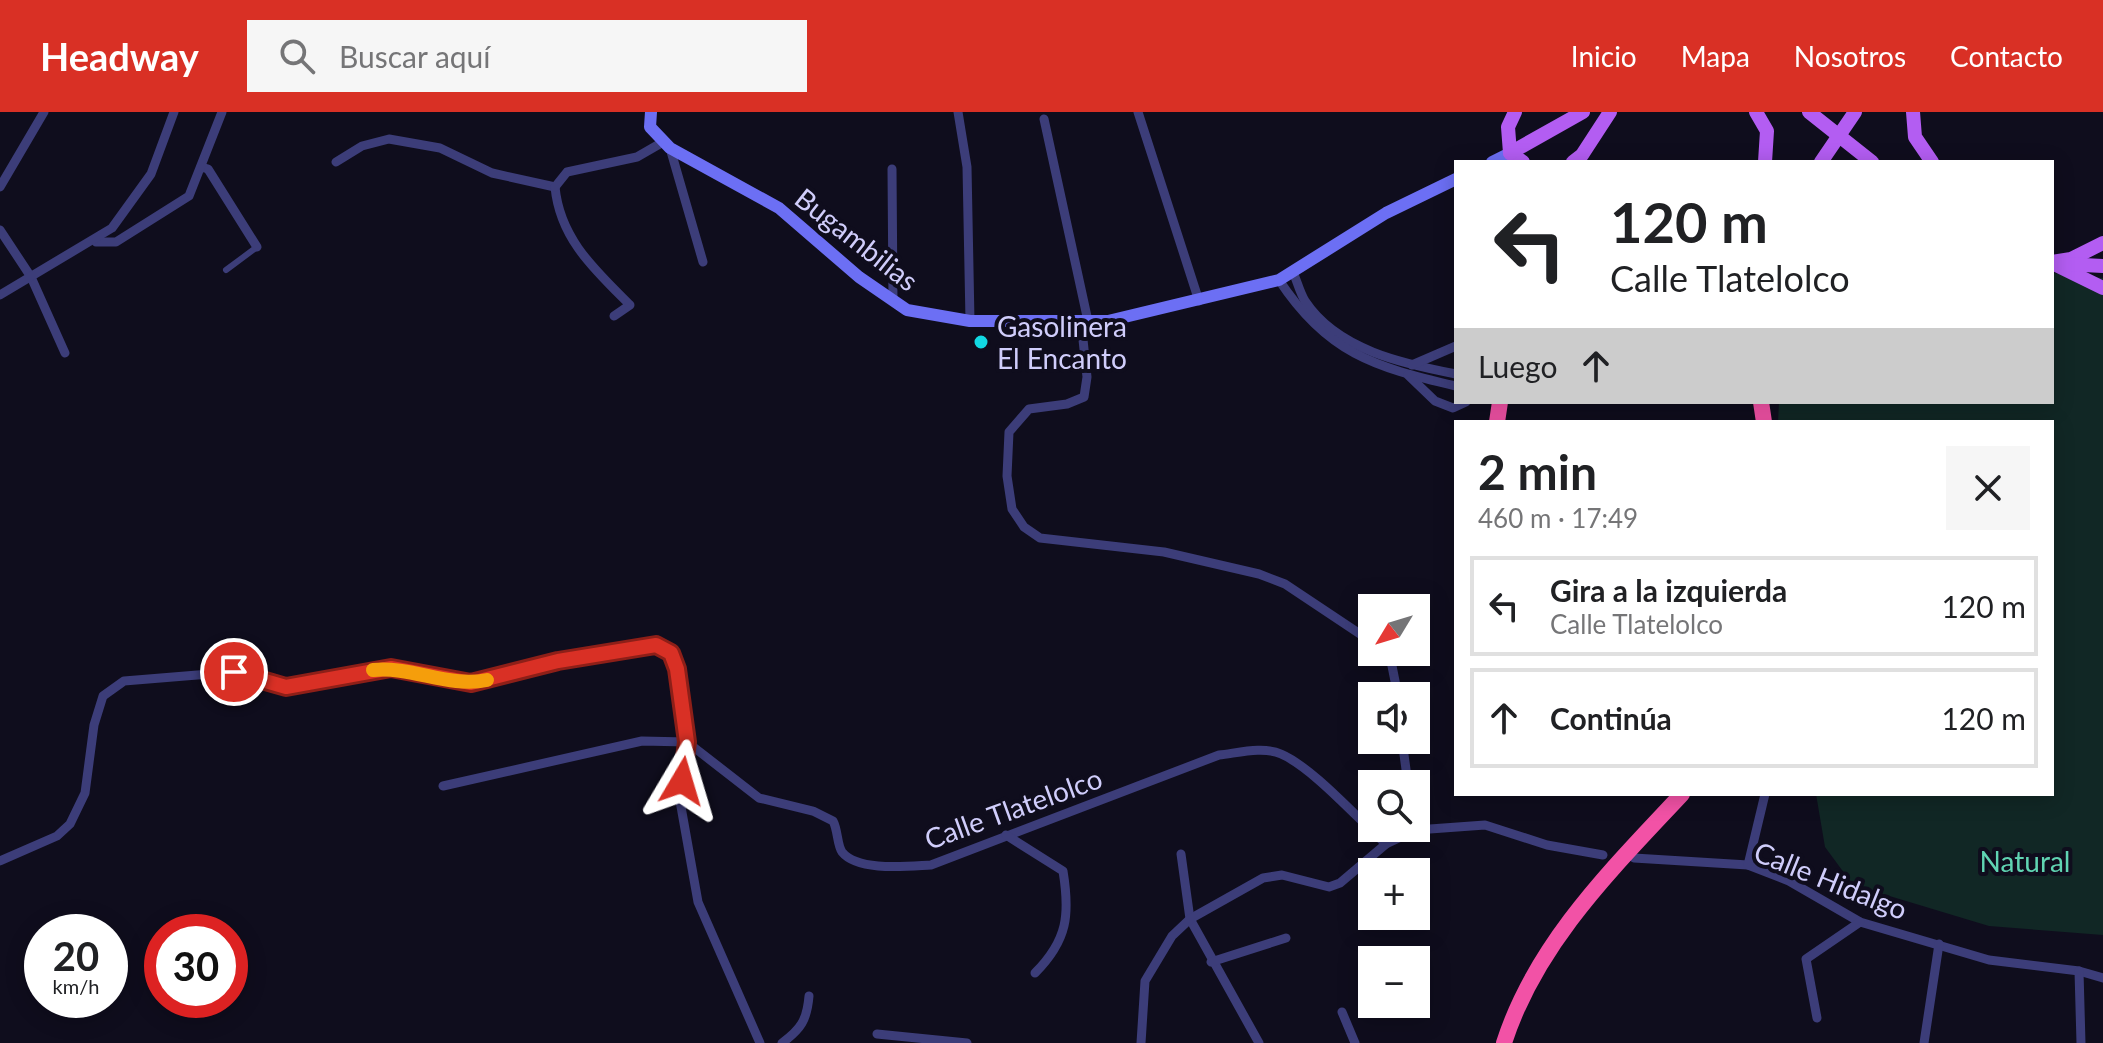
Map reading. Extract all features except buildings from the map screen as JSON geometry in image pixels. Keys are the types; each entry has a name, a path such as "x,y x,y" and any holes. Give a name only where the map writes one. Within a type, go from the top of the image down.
{"highway":[{"path":"1641,835 1669,796"},
{"path":"1504,1043 1543,960 1569,919 1641,835 1680,796"}],"main road":[{"name":"Bugambilias","path":"651,112 650,127 667,145 779,208 859,277 893,301 907,310 937,318 970,321 1108,321 1279,280 1386,213 1454,180"},
{"path":"1510,153 1508,127 1515,112"},
{"path":"1496,160 1583,112"},
{"path":"1576,160 1610,112"},
{"path":"1756,112 1767,131 1765,160"},
{"path":"1809,112 1869,160"},
{"path":"1822,160 1855,112"},
{"path":"1913,112 1915,137 1931,160"},
{"path":"1510,153 1520,160"},
{"path":"2054,262 2071,259 2103,243"},
{"path":"2054,262 2103,266"},
{"path":"2054,263 2103,288"}],"street":[{"path":"0,187 44,112"},
{"path":"0,295 94,242 129,210 151,174 174,112"},
{"path":"94,242 116,242 189,196 222,112"},
{"path":"958,112 967,167 970,321"},
{"path":"1138,112 1199,301"},
{"path":"1044,119 1084,321 1087,377 1084,397 1067,404 1029,409 1009,432 1007,476 1012,509 1024,527 1040,538 1164,552 1259,574 1285,584 1358,633"},
{"path":"336,162 362,146 389,139 440,148 492,173 555,187"},
{"path":"614,316 630,305 585,260 566,230 557,208 555,187 567,172 637,157 667,145 703,262"},
{"path":"201,167 208,169 257,247 226,270"},
{"path":"892,169 893,301"},
{"path":"0,230 31,277 65,353"},
{"path":"1293,272 1305,301 1328,326 1352,342 1410,370 1454,374"},
{"path":"1279,280 1321,333 1348,351 1454,385"},
{"path":"1410,370 1454,347"},
{"path":"1410,370 1435,401 1453,408 1462,404"},
{"path":"0,861 57,836 70,824 85,793 94,725 103,696 124,681 234,672 286,687 391,668 471,683 505,677 558,661 656,645 671,653 677,669 687,742 680,801 698,902 760,1043"},
{"path":"443,786 642,741 687,742"},
{"name":"Calle Tlatelolco","path":"687,742 759,798 813,811 833,821 840,850 852,859 888,868 931,865 1219,755 1257,750 1280,753 1301,767 1386,844"},
{"path":"1748,865 1765,796"},
{"path":"1430,828 1485,825 1547,845 1603,855"},
{"path":"1006,835 1063,871 1069,913 1052,954 1035,973"},
{"path":"1141,1043 1145,981 1172,936 1190,919 1263,878 1282,875 1329,887 1340,883 1390,842"},
{"path":"1181,854 1190,919 1211,962 1259,1043"},
{"name":"Calle Hidalgo","path":"1634,858 1748,865 1789,881 1860,922 1989,960 2079,971 2103,978"},
{"path":"1817,1018 1806,959 1860,922"},
{"path":"1211,962 1286,938"},
{"path":"1924,1043 1939,944"},
{"path":"2079,971 2081,1043"},
{"path":"782,1043 800,1031 807,1015 809,996"},
{"path":"1342,1012 1355,1043"},
{"path":"877,1034 967,1043"}],"green space":[{"name":"Natural","path":"2054,273 2103,278 2103,935 1989,926 1853,885 1825,847 1816,796 2054,796 2054,420 1778,420 1779,404 2054,404"}],"slow traffic":[{"path":"373,670 391,668 430,678 471,683 487,680"}],"place":[{"name":"Gasolinera El Encanto","path":"981,342"}],"route":[{"path":"234,672 286,687 354,672 391,668 430,678 471,683 505,677 558,661 582,660 656,645 671,653 677,669 687,742 682,781"}]}
